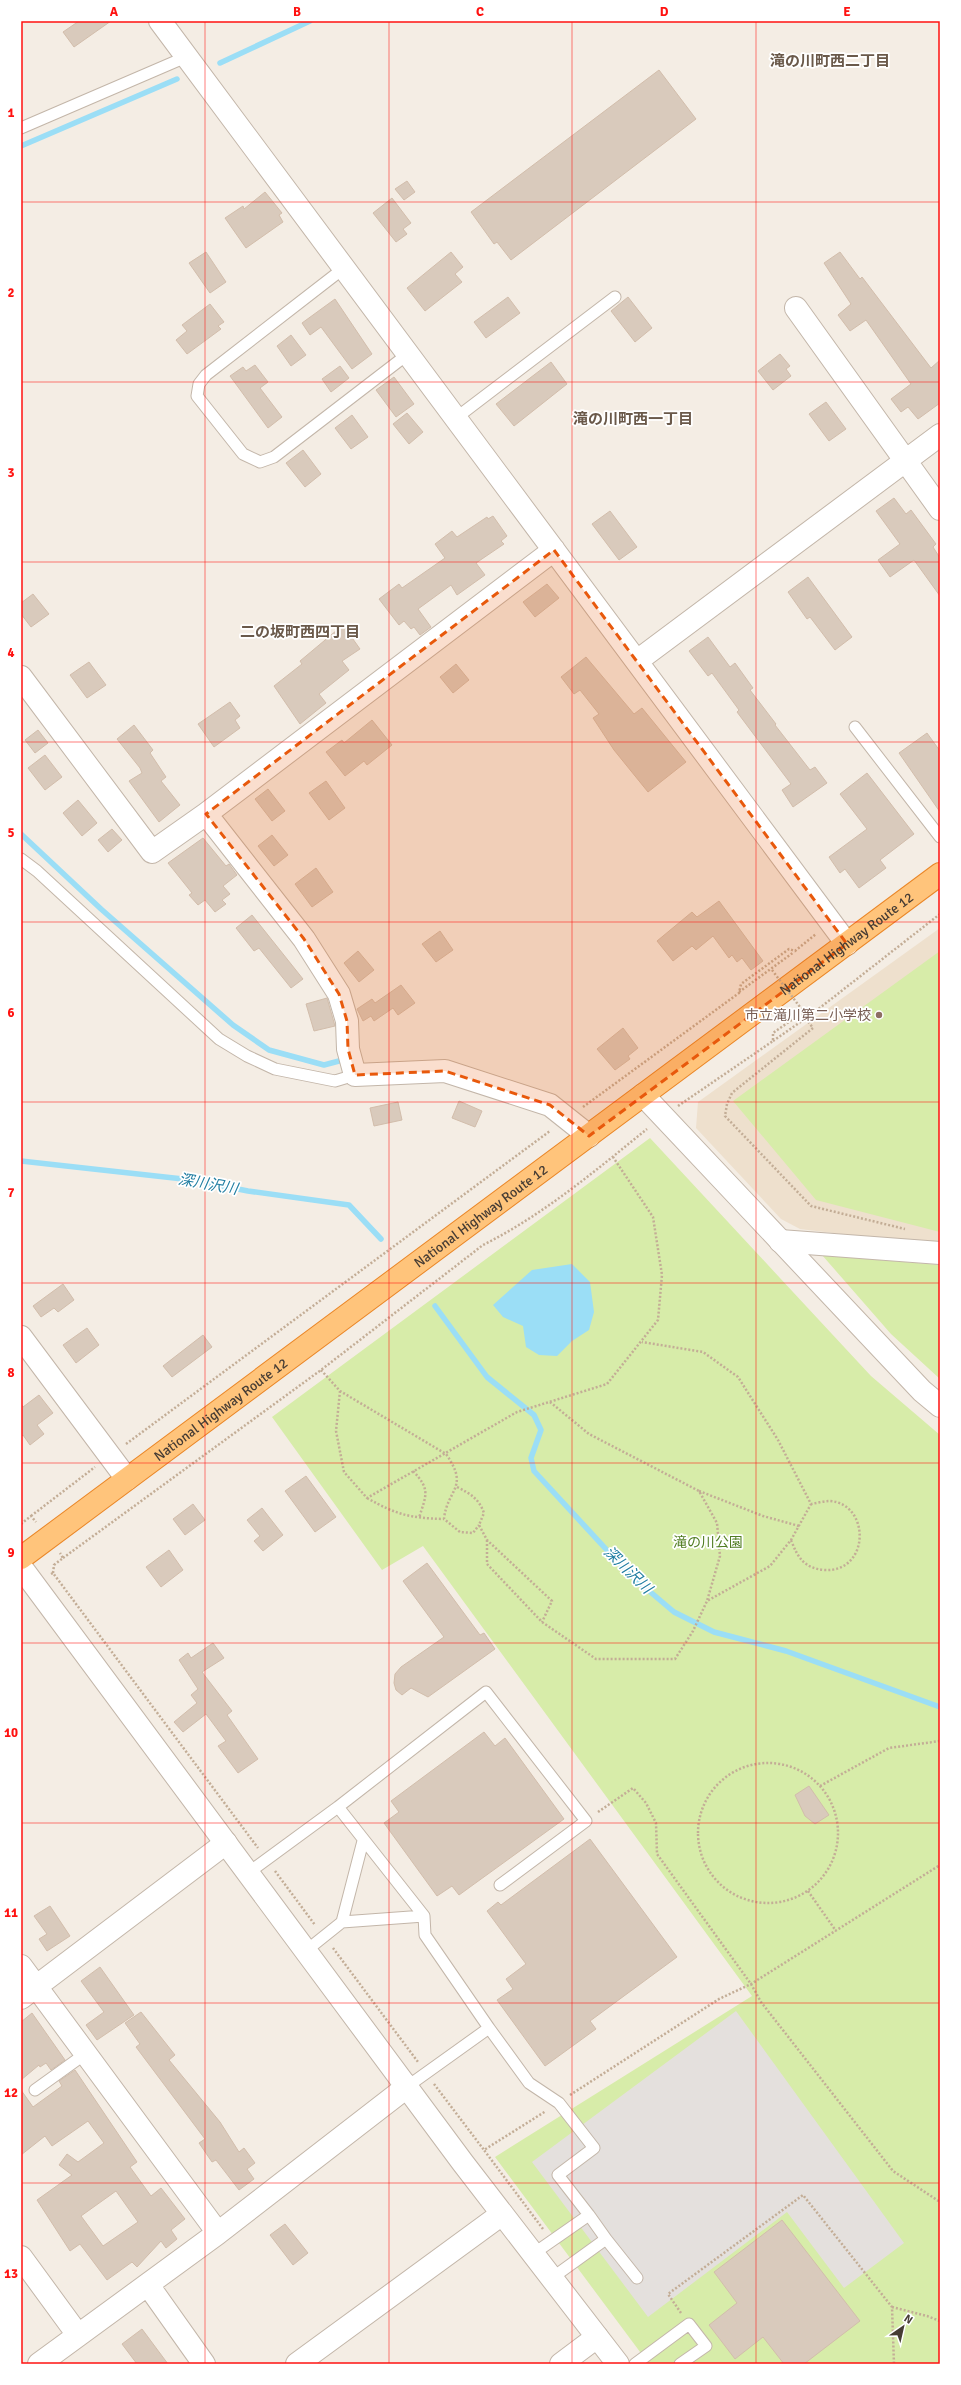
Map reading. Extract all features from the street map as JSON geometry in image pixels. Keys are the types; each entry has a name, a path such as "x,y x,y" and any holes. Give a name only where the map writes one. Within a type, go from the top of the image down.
{"highway":[{"name":"National Highway Route 12","path":"21,1558 940,874"}],"street":[{"path":"160,21 847,944"},
{"path":"796,308 904,462 940,509"},
{"path":"637,661 940,435"},
{"path":"21,677 152,852 206,814 554,550"},
{"path":"206,814 304,939 339,994 347,1020 348,1049 355,1075 445,1071 550,1105 589,1136"},
{"path":"643,1095 922,1391 940,1406"},
{"path":"780,1241 940,1253"},
{"path":"21,1337 127,1479"},
{"path":"21,1567 502,2214 618,2364"},
{"path":"29,1992 226,1843"},
{"path":"21,1966 29,1992 85,2054 218,2233"},
{"path":"39,2364 218,2233 408,2086"},
{"path":"297,2364 502,2214"},
{"path":"21,2257 78,2335"},
{"path":"148,2285 204,2364"},
{"path":"561,2364 597,2337"}],"lane":[{"path":"21,128 186,57"},
{"path":"344,268 206,375 199,384 197,396 243,454 260,462 274,457 408,354"},
{"path":"456,418 616,297"},
{"path":"855,727 940,837"},
{"path":"21,859 37,871 219,1039 247,1056 275,1069 335,1081 355,1075"},
{"path":"248,1873 338,1807 486,1692 586,1820 500,1884"},
{"path":"338,1807 363,1841 424,1916 424,1935 529,2084 559,2103 594,2148 558,2175 637,2278"},
{"path":"342,1922 363,1841"},
{"path":"307,1950 342,1922 424,1916"},
{"path":"408,2086 490,2028"},
{"path":"35,2090 85,2054"},
{"path":"533,2254 589,2215"},
{"path":"552,2278 606,2239"},
{"path":"635,2364 689,2324 706,2346 680,2364"}],"path":[{"path":"63,1558 321,1370 483,1245 508,1233 589,1177 662,1116 812,1014 940,914"},
{"path":"31,1516 567,1118 764,976 831,922"},
{"path":"739,993 741,984 789,949 795,951"},
{"path":"772,970 803,1011 802,1012 813,1028 732,1093 724,1116 811,1206 910,1230"},
{"path":"773,1041 772,1033 802,1012"},
{"path":"367,1498 517,1412 531,1406 550,1402 607,1384 658,1320 662,1275 653,1217 613,1157"},
{"path":"642,1342 703,1352 738,1377 778,1440 811,1504"},
{"path":"321,1370 340,1391 446,1454 456,1468 457,1486 445,1506 444,1519"},
{"path":"340,1391 336,1431 344,1472 367,1498 390,1511 410,1518 444,1519 460,1532 473,1532 479,1525 484,1513 480,1502 471,1494 457,1486"},
{"path":"550,1402 589,1434 699,1491 763,1516 799,1526"},
{"path":"413,1471 424,1483 425,1497 419,1518"},
{"path":"487,1540 487,1564 542,1622 596,1659 675,1659 693,1631 708,1601 720,1556 717,1523 699,1491"},
{"path":"790,1540 798,1558 803,1562 814,1569 833,1571 850,1562 860,1545 859,1525 848,1509 831,1501 811,1504"},
{"path":"708,1601 770,1566 790,1540 811,1504"},
{"path":"479,1525 487,1540 552,1601 542,1622"},
{"path":"820,1786 889,1748 940,1741"},
{"path":"757,1764 780,1764 802,1772 820,1786 833,1806 838,1829 836,1853 825,1874 808,1891 788,1901 765,1903 742,1898 723,1887 708,1869 699,1848 698,1825 704,1804 717,1785 735,1771 757,1764"},
{"path":"586,1820 633,1788 646,1803 656,1823 657,1854 751,1984 761,2002 893,2171 940,2202"},
{"path":"552,2241 484,2150 719,1999 751,1984 940,1865"},
{"path":"808,1891 836,1931"},
{"path":"689,2324 668,2294 802,2195 892,2307 894,2364"},
{"path":"892,2307 940,2321"}],"highlighted area":[{"path":"554,550 847,944 589,1136 550,1105 445,1071 355,1075 348,1049 347,1021 339,994 304,939 206,814"}],"shaded area":[{"name":"市立滝川第二小学校","path":"940,928 940,1246 800,1229 781,1219 696,1128 698,1102"},
{"path":"736,2011 904,2243 844,2288 787,2212 648,2317 532,2162"}],"green space":[{"name":"市立滝川第二小学校","path":"940,951 940,1232 816,1200 733,1101"},
{"name":"滝の川公園","path":"650,1138 871,1376 940,1435 940,2364 649,2364 495,2157 752,1996 423,1546 382,1570 272,1417"},
{"path":"822,1255 940,1265 940,1379 891,1334"}],"water":[{"path":"572,1264 590,1282 594,1312 589,1330 572,1341 557,1356 539,1355 526,1347 523,1326 503,1317 493,1305 532,1270"}],"building":[{"path":"79,21 111,21 74,47 63,32"},
{"path":"659,70 696,119 511,260 497,242 494,244 471,212"},
{"path":"407,181 415,192 404,200 395,189"},
{"path":"265,192 282,213 279,215 283,222 246,248 225,218 243,206 244,209"},
{"path":"392,198 411,223 403,229 407,234 396,242 373,213"},
{"path":"206,252 226,282 210,293 189,263"},
{"path":"451,252 463,267 455,274 462,282 425,311 407,288"},
{"path":"840,252 860,279 862,277 931,368 940,360 940,403 918,419 908,407 901,412 891,399 911,384 866,320 850,331 838,315 851,304 824,263"},
{"path":"508,297 520,313 486,338 474,322"},
{"path":"628,297 652,328 635,342 611,311"},
{"path":"335,299 372,354 352,369 321,327 310,335 302,323"},
{"path":"210,304 224,322 218,326 221,329 187,354 176,340 187,331 182,325"},
{"path":"291,335 306,355 291,366 277,346"},
{"path":"780,354 790,366 786,369 791,376 773,390 758,371"},
{"path":"551,362 567,384 514,426 496,404"},
{"path":"255,365 268,382 260,388 282,417 268,428 230,376 243,367 246,371"},
{"path":"340,366 349,378 331,392 322,379"},
{"path":"394,377 414,404 396,417 376,390"},
{"path":"826,402 846,429 829,441 809,414"},
{"path":"407,413 423,432 409,444 393,424"},
{"path":"352,415 368,437 351,449 335,428"},
{"path":"303,450 321,474 305,487 286,463"},
{"path":"894,498 906,514 911,510 936,544 933,547 940,558 940,596 914,560 890,577 878,560 900,544 876,511"},
{"path":"610,511 637,547 619,560 592,524"},
{"path":"493,516 507,536 501,541 504,544 476,563 485,575 457,595 451,585 418,609 431,627 420,635 414,627 411,629 404,621 399,625 379,599 399,584 402,588 445,558 435,544 452,531 457,537 487,517 488,519"},
{"path":"808,577 852,637 835,650 810,617 807,619 788,592"},
{"path":"547,584 559,598 535,617 523,602"},
{"path":"33,594 49,614 31,627 21,614 21,603"},
{"path":"343,625 360,649 342,661 349,670 319,694 326,703 300,724 274,686 302,664 300,661"},
{"path":"708,637 730,667 735,663 753,688 750,690 810,770 815,767 827,783 793,807 782,790 791,784 737,712 739,710 712,673 708,676 689,651"},
{"path":"586,657 634,714 642,708 686,762 648,792 614,750 593,718 599,714 580,690 574,694 561,677"},
{"path":"89,662 106,685 87,698 70,675"},
{"path":"456,664 469,680 453,693 440,677"},
{"path":"230,702 240,716 235,720 240,728 214,747 198,724"},
{"path":"372,720 392,745 367,765 364,761 345,776 326,752 342,740 344,743"},
{"path":"134,725 153,750 150,753 166,777 161,781 180,805 159,822 129,781 142,773 140,768 117,739"},
{"path":"38,730 48,743 35,753 25,740"},
{"path":"927,733 940,751 940,812 899,753"},
{"path":"45,755 62,777 45,790 28,768"},
{"path":"867,773 914,834 880,860 886,868 859,888 845,869 840,873 829,857 867,829 840,794"},
{"path":"326,781 345,808 329,820 309,793"},
{"path":"268,789 285,811 272,821 255,799"},
{"path":"78,800 97,823 82,836 63,813"},
{"path":"112,829 122,840 108,852 98,840"},
{"path":"272,835 288,855 274,866 258,846"},
{"path":"203,838 226,866 229,864 237,875 223,886 230,894 222,900 226,904 215,912 205,900 198,905 189,895 192,893 168,863"},
{"path":"316,868 333,892 312,907 295,884"},
{"path":"719,901 763,961 751,970 742,958 737,962 732,955 729,958 713,936 696,950 692,946 673,961 657,941 692,912 697,917"},
{"path":"252,915 303,979 291,988 259,948 254,951 236,928"},
{"path":"440,931 453,950 436,962 422,944"},
{"path":"358,951 374,970 359,982 344,963"},
{"path":"401,985 415,1003 398,1015 393,1008 374,1021 371,1016 363,1021 357,1009 372,999 375,1003"},
{"path":"327,998 335,1026 314,1031 306,1004"},
{"path":"623,1028 638,1048 628,1056 630,1059 615,1070 597,1049"},
{"path":"459,1101 482,1111 475,1127 452,1118"},
{"path":"398,1102 402,1120 374,1126 370,1108"},
{"path":"63,1284 74,1300 58,1312 54,1308 41,1317 33,1306"},
{"path":"87,1328 99,1345 76,1363 63,1345"},
{"path":"203,1335 212,1347 172,1377 163,1366"},
{"path":"39,1395 53,1413 37,1425 44,1434 30,1445 23,1435 21,1437 21,1404 23,1407"},
{"path":"306,1476 336,1517 315,1532 285,1491"},
{"path":"193,1504 205,1520 185,1535 173,1519"},
{"path":"262,1508 283,1535 263,1551 254,1541 260,1536 247,1520"},
{"path":"169,1550 183,1570 161,1587 146,1567"},
{"path":"427,1563 480,1635 484,1633 495,1649 428,1697 411,1688 402,1695 396,1690 394,1683 395,1674 401,1667 444,1637 403,1581"},
{"path":"213,1643 224,1658 202,1672 232,1711 227,1715 258,1759 238,1773 218,1746 226,1741 206,1714 183,1732 174,1722 197,1703 191,1695 198,1689 179,1660 188,1653 191,1658"},
{"path":"484,1732 495,1746 505,1738 564,1819 459,1895 452,1886 437,1896 384,1823 399,1812 391,1801"},
{"path":"809,1786 829,1815 815,1824 805,1816 795,1795"},
{"path":"590,1839 677,1957 590,2021 596,2029 545,2066 497,2000 513,1989 506,1979 526,1964 487,1911 498,1902 501,1905"},
{"path":"50,1906 70,1936 47,1951 39,1939 47,1934 34,1916"},
{"path":"100,1967 134,2015 97,2040 86,2025 104,2012 81,1981"},
{"path":"141,2012 175,2055 169,2060 220,2122 239,2152 244,2148 255,2163 247,2169 254,2179 239,2190 216,2160 212,2162 199,2143 205,2139 136,2047 140,2044 125,2023"},
{"path":"32,2013 65,2060 51,2070 46,2063 40,2067 39,2065 21,2080 21,2022"},
{"path":"75,2070 137,2162 130,2167 151,2196 161,2188 185,2219 171,2230 177,2239 166,2248 161,2241 137,2267 132,2262 107,2280 80,2244 70,2251 37,2200 72,2175 59,2165 67,2154 78,2162 104,2143 88,2121 52,2146 45,2136 21,2155 21,2090 33,2107 62,2086 59,2081","holes":["116,2191 138,2222 103,2246 81,2216"]},
{"path":"782,2220 860,2321 804,2364 784,2364 763,2337 735,2359 709,2325 737,2303 714,2272"},
{"path":"285,2224 308,2253 293,2265 270,2235"},
{"path":"142,2329 168,2364 137,2364 122,2344"}],"waterway":[{"path":"220,63 310,21"},
{"path":"21,146 177,79"},
{"path":"21,834 101,909 233,1025 269,1050 324,1065 339,1061"},
{"name":"深川沢川","path":"21,1161 192,1180 248,1191 349,1205 381,1239"},
{"name":"深川沢川","path":"435,1306 487,1377 534,1415 541,1430 531,1458 534,1471 628,1573 674,1612 714,1632 786,1651 940,1707"}],"place":[{"name":"市立滝川第二小学校","path":"879,1015"}],"district":[{"name":"滝の川町西二丁目","path":"830,61"},
{"name":"滝の川町西一丁目","path":"633,419"},
{"name":"二の坂町西四丁目","path":"300,632"}]}
